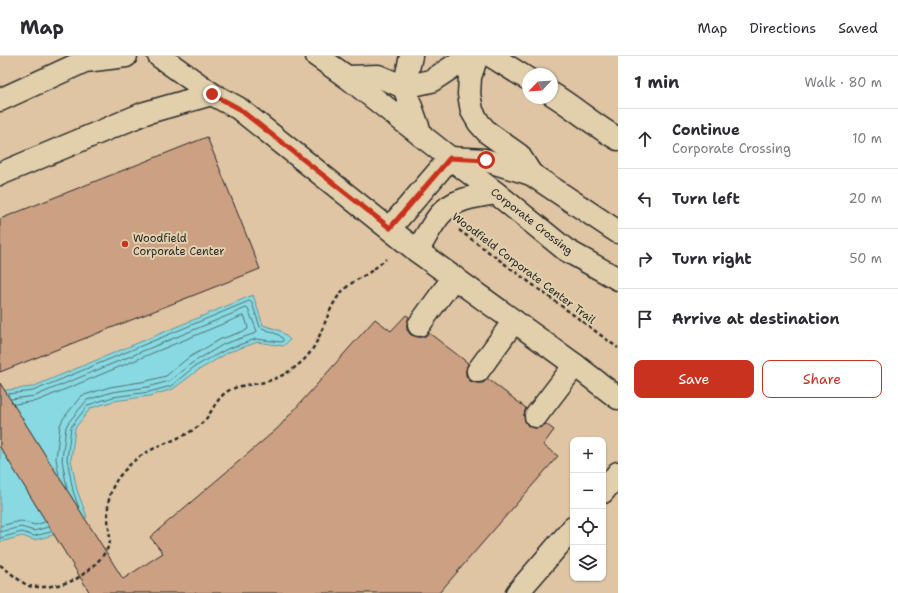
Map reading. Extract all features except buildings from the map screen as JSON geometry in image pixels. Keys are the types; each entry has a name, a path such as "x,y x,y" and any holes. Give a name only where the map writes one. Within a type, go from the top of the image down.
{"street":[{"path":"0,100 85,61 126,56"},
{"path":"159,56 212,94 238,108 404,239 618,398"},
{"name":"Corporate Crossing","path":"317,56 347,77 496,193 566,250 618,279"},
{"path":"411,56 404,87 421,135"},
{"path":"347,77 378,76 404,87 431,81 469,56"},
{"path":"477,56 470,77 469,94 472,111 479,123 488,132 519,154 531,174"},
{"path":"491,56 522,75"},
{"path":"0,174 146,113 212,94"},
{"path":"558,98 569,104 600,129 618,139"},
{"path":"404,239 450,158 486,160 531,174 618,232"},
{"path":"404,239 463,200 479,195 496,193"},
{"path":"419,325 454,277"},
{"path":"478,371 514,321"},
{"path":"536,416 575,365"},
{"path":"606,488 618,473"},
{"path":"517,593 570,531"}],"path":[{"name":"Woodfield Corporate Center Trail","path":"439,216 618,348"},
{"path":"0,564 28,586 51,587 74,580 91,567 104,555 109,545 108,501 114,484 122,472 136,459 150,450 179,439 201,424 227,391 241,385 255,384 277,378 299,365 307,358 316,345 337,298 348,285 368,273 390,256 404,239"}],"water":[{"path":"253,295 263,325 281,331 290,340 283,346 258,342 229,352 197,371 173,389 150,396 114,401 91,408 75,428 71,460 77,490 87,517 61,533 34,540 22,536 0,542 0,391 32,387"}],"place":[{"name":"Woodfield Corporate Center","path":"125,244"}],"route":[{"path":"212,94 238,108 390,228 450,158 486,160"}]}
